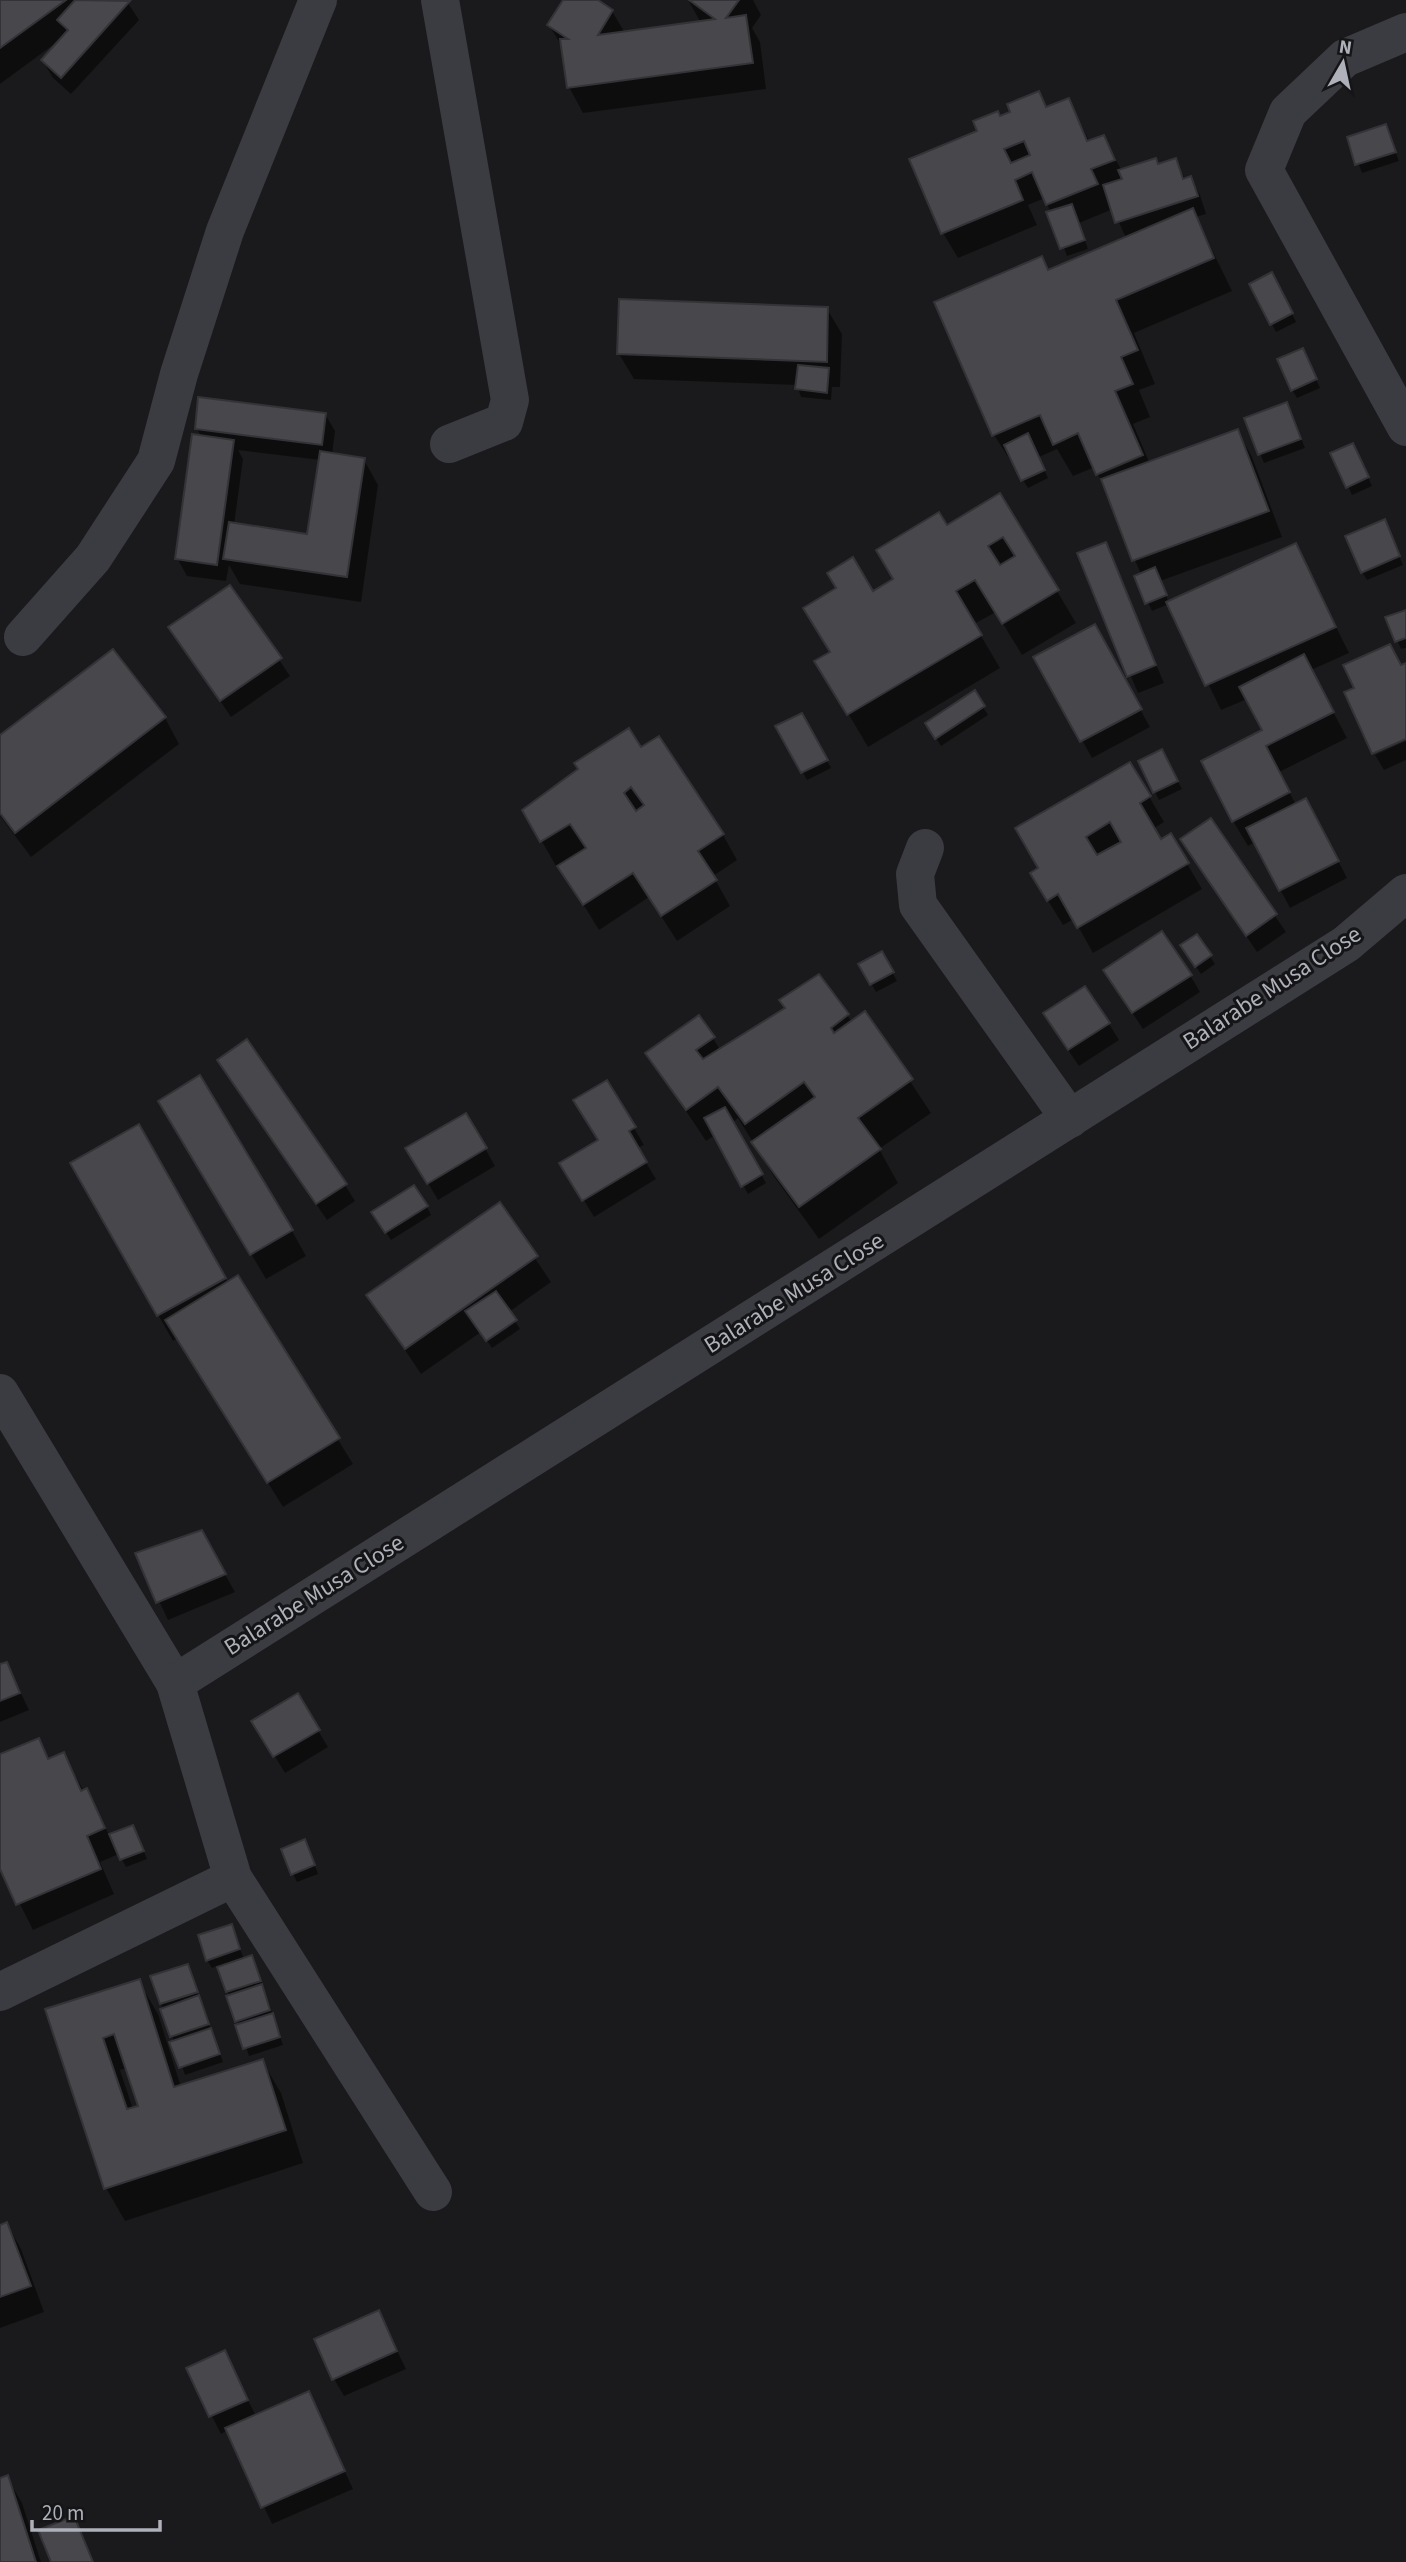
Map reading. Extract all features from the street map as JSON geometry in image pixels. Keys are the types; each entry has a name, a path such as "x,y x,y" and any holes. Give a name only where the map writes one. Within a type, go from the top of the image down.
{"street":[{"path":"23,636 93,558 156,461 179,374 225,231 318,0"},
{"path":"440,0 510,400 504,422 449,444"},
{"path":"1406,32 1345,58 1288,112 1264,170 1406,427"},
{"path":"925,848 915,874 918,905 1070,1119"},
{"name":"Balarabe Musa Close","path":"175,1683 1346,944 1406,893"},
{"path":"0,1393 175,1683 233,1878 433,2192"},
{"path":"0,1992 233,1878"}],"building":[{"path":"0,0 66,0 0,48"},
{"path":"75,0 130,1 61,78 41,60 68,30 57,20"},
{"path":"563,0 598,0 613,10 598,35 715,19 689,0 739,0 726,18 746,15 753,63 567,88 560,39 568,39 547,25"},
{"path":"1039,91 1046,107 1069,98 1087,141 1104,135 1115,160 1091,169 1098,184 1046,205 1032,172 1015,180 1023,200 941,234 909,159 977,131 973,121 998,111 1000,116 1010,112 1007,104","holes":["1024,141 1030,155 1011,163 1004,149"]},
{"path":"1386,124 1396,152 1355,165 1347,137"},
{"path":"1156,158 1158,164 1176,158 1183,179 1191,176 1198,196 1115,223 1103,185 1122,179 1118,170"},
{"path":"1072,204 1085,240 1060,249 1046,212"},
{"path":"1193,208 1214,258 1116,300 1138,350 1121,357 1133,384 1115,391 1143,455 1096,475 1078,433 1053,445 1040,415 992,436 934,302 1042,256 1048,270"},
{"path":"1272,272 1293,313 1270,325 1249,284"},
{"path":"619,299 828,307 827,362 617,354"},
{"path":"1303,348 1317,379 1291,391 1277,359"},
{"path":"798,365 829,368 827,393 795,389"},
{"path":"198,397 326,413 322,445 195,429"},
{"path":"1287,402 1301,439 1258,455 1244,418"},
{"path":"1238,429 1269,511 1132,561 1101,479"},
{"path":"1028,433 1045,470 1021,481 1004,445"},
{"path":"192,434 234,440 217,565 175,559"},
{"path":"1353,443 1369,477 1346,488 1330,453"},
{"path":"320,451 365,458 347,577 223,559 229,522 307,534"},
{"path":"1000,493 1059,590 1002,624 975,580 956,591 982,635 847,715 814,661 830,652 803,608 836,588 827,573 853,557 873,591 893,579 876,550 939,512 947,525","holes":["1003,537 1015,556 1000,565 988,546"]},
{"path":"1385,519 1400,556 1361,573 1345,536"},
{"path":"1106,542 1156,665 1127,677 1077,553"},
{"path":"1296,543 1336,627 1205,686 1166,602"},
{"path":"1155,567 1167,595 1145,604 1134,576"},
{"path":"230,585 282,658 220,701 168,627"},
{"path":"1406,610 1406,638 1395,642 1385,617"},
{"path":"1095,624 1142,709 1080,742 1033,657"},
{"path":"1390,644 1401,665 1406,663 1406,739 1372,754 1344,692 1354,688 1343,665"},
{"path":"113,649 166,717 15,833 0,813 0,735"},
{"path":"1304,654 1334,712 1266,746 1290,792 1232,822 1201,761 1262,730 1239,687"},
{"path":"975,690 985,706 935,739 925,723"},
{"path":"802,713 828,760 801,773 775,726"},
{"path":"629,728 641,747 659,736 724,834 698,851 717,880 661,916 633,873 583,905 557,866 586,848 570,824 540,842 522,810 578,769 574,763","holes":["631,787 644,805 636,811 624,793"]},
{"path":"1162,749 1178,781 1153,793 1138,761"},
{"path":"1130,762 1151,796 1140,803 1161,839 1171,833 1189,863 1077,928 1058,894 1047,901 1030,873 1038,868 1015,828","holes":["1110,822 1121,842 1097,855 1086,837"]},
{"path":"1306,798 1339,861 1279,891 1246,828"},
{"path":"1211,818 1277,914 1246,936 1180,839"},
{"path":"1162,931 1192,975 1132,1013 1103,970"},
{"path":"1197,934 1212,955 1195,967 1180,945"},
{"path":"882,951 894,972 870,985 858,964"},
{"path":"819,974 849,1014 831,1028 834,1033 865,1011 913,1079 858,1118 881,1149 799,1207 751,1142 815,1097 804,1082 745,1124 718,1087 686,1110 645,1053 699,1015 715,1037 696,1050 703,1059 785,1008 779,1000"},
{"path":"1085,986 1110,1023 1068,1050 1043,1013"},
{"path":"247,1039 347,1184 316,1204 217,1060"},
{"path":"200,1075 293,1230 250,1255 158,1101"},
{"path":"607,1080 636,1127 629,1131 647,1162 582,1201 559,1163 598,1140 573,1100"},
{"path":"725,1107 763,1174 741,1187 704,1118"},
{"path":"466,1113 487,1148 427,1184 405,1148"},
{"path":"139,1124 226,1278 157,1316 70,1163"},
{"path":"414,1185 428,1206 385,1233 371,1212"},
{"path":"500,1202 538,1256 405,1349 366,1295"},
{"path":"238,1275 340,1438 267,1483 165,1320"},
{"path":"496,1291 517,1320 486,1341 465,1311"},
{"path":"202,1530 226,1574 156,1603 135,1553"},
{"path":"7,1662 20,1693 0,1701 0,1664"},
{"path":"298,1693 320,1730 273,1757 251,1721"},
{"path":"39,1738 48,1759 64,1752 81,1791 87,1788 105,1828 87,1836 101,1869 16,1905 0,1869 0,1754"},
{"path":"133,1825 144,1851 120,1860 109,1834"},
{"path":"305,1839 315,1865 291,1875 281,1849"},
{"path":"232,1924 240,1949 206,1961 198,1935"},
{"path":"252,1955 261,1981 226,1992 217,1967"},
{"path":"188,1964 198,1992 160,2004 150,1976"},
{"path":"140,1979 174,2087 263,2059 286,2130 104,2189 45,2009","holes":["114,2034 138,2106 127,2109 103,2038"]},
{"path":"262,1984 270,2010 235,2022 226,1996"},
{"path":"199,1995 209,2024 170,2037 160,2009"},
{"path":"273,2013 280,2037 243,2049 235,2025"},
{"path":"211,2028 220,2054 179,2068 169,2042"},
{"path":"7,2222 31,2286 0,2297 0,2225"},
{"path":"379,2310 397,2351 332,2380 314,2339"},
{"path":"225,2350 248,2400 209,2417 186,2368"},
{"path":"309,2391 345,2471 261,2508 225,2428"},
{"path":"8,2475 36,2562 0,2562 0,2478"},
{"path":"74,2516 93,2562 51,2562 38,2530"}]}
